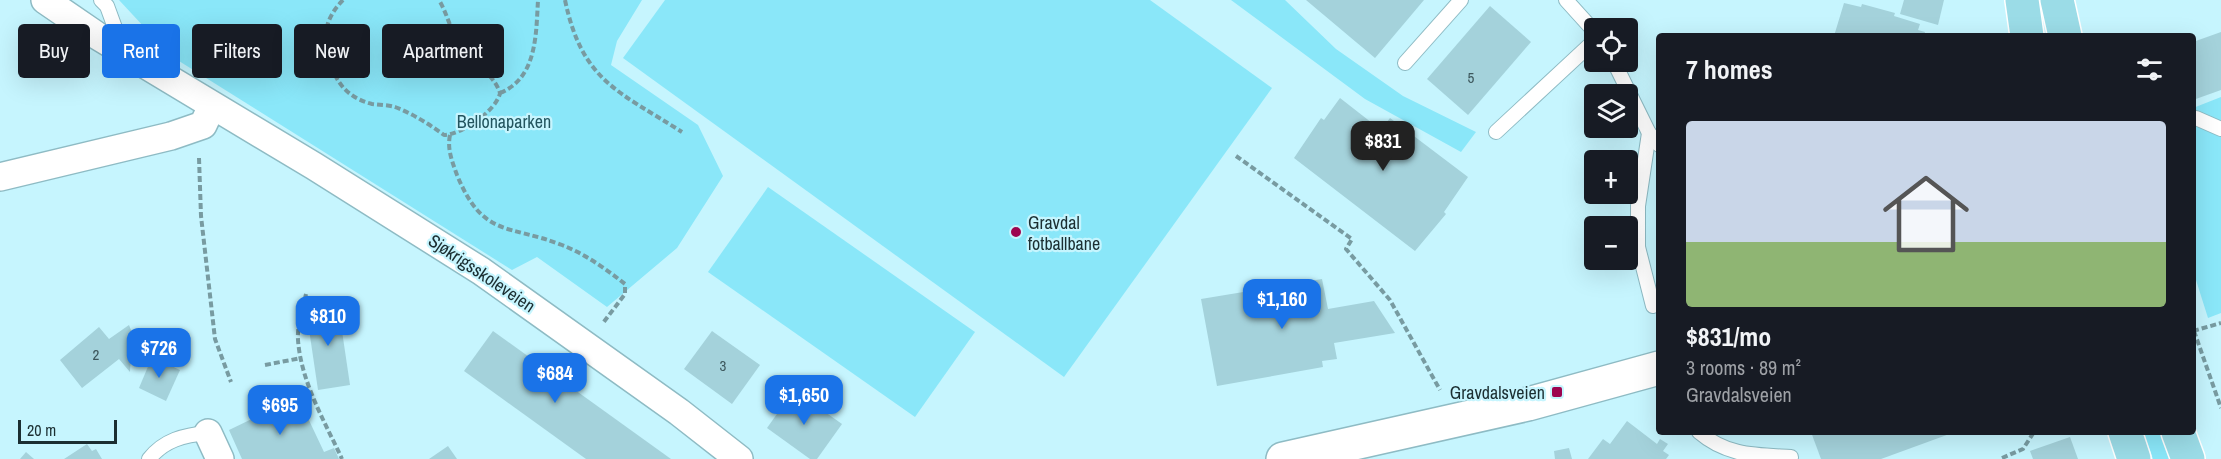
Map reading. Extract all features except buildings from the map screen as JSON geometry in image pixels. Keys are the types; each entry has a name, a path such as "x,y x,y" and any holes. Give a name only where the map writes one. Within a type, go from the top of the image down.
{"main road":[{"path":"2022,0 2027,33"},
{"path":"2057,0 2065,33"},
{"path":"1283,459 1528,404 1656,369"},
{"path":"2126,435 2134,459"},
{"path":"2179,435 2188,459"}],"street":[{"name":"Sjøkrigsskoleveien","path":"45,0 102,38"},
{"name":"Sjøkrigsskoleveien","path":"159,78 208,115 425,235 586,345 739,459"},
{"path":"0,177 171,136 208,115"},
{"path":"208,433 220,459"}],"lane":[{"path":"101,0 107,6 114,24"},
{"path":"1405,63 1461,0"},
{"path":"1566,0 1584,20"},
{"path":"1496,132 1584,50"},
{"path":"1619,72 1649,133 1656,141"},
{"path":"2196,118 2221,129"},
{"path":"1649,133 1638,206 1638,247 1653,306"},
{"path":"149,459 158,447 171,440 208,433"},
{"path":"1702,435 1714,445 1748,455 1791,457"}],"path":[{"path":"343,0 329,20 326,41 330,68 342,88 367,102 412,114 444,135 464,130 495,105 500,93 517,85 526,71 536,31 538,0"},
{"path":"439,0 460,46 495,83 500,93"},
{"path":"565,0 577,43 594,71 621,93 682,132"},
{"path":"208,115 198,141 205,256 215,339 231,382"},
{"path":"450,135 448,144 451,158 462,187 483,218 510,232 562,245 625,284 625,294 586,345"},
{"path":"1236,156 1352,239 1346,249 1390,300 1441,391"},
{"path":"306,294 299,323 301,358 312,394 342,459"},
{"path":"2196,330 2221,323"},
{"path":"2196,337 2221,408"},
{"path":"265,365 301,358"},
{"path":"2002,458 2023,449 2032,435"}],"green space":[{"name":"Bellonaparken","path":"119,0 642,0 617,41 611,65 698,125 723,176 677,248 607,307 537,257 512,270 206,78 282,78 282,24 192,24 192,69 180,62 180,24 141,24"},
{"name":"Gravdal fotballbane","path":"665,0 1150,0 1272,88 1064,377 623,58"},
{"path":"1231,0 1285,0 1336,49 1403,96 1476,132 1461,152 1365,99"},
{"path":"2221,97 2221,313 2208,318 2196,280 2196,107"},
{"path":"768,187 975,332 915,417 708,272"},
{"path":"2144,435 2168,435 2177,459 2153,459"}],"place":[{"name":"Gravdal fotballbane","path":"1016,232"},
{"name":"Gravdalsveien","path":"1557,392"}]}
